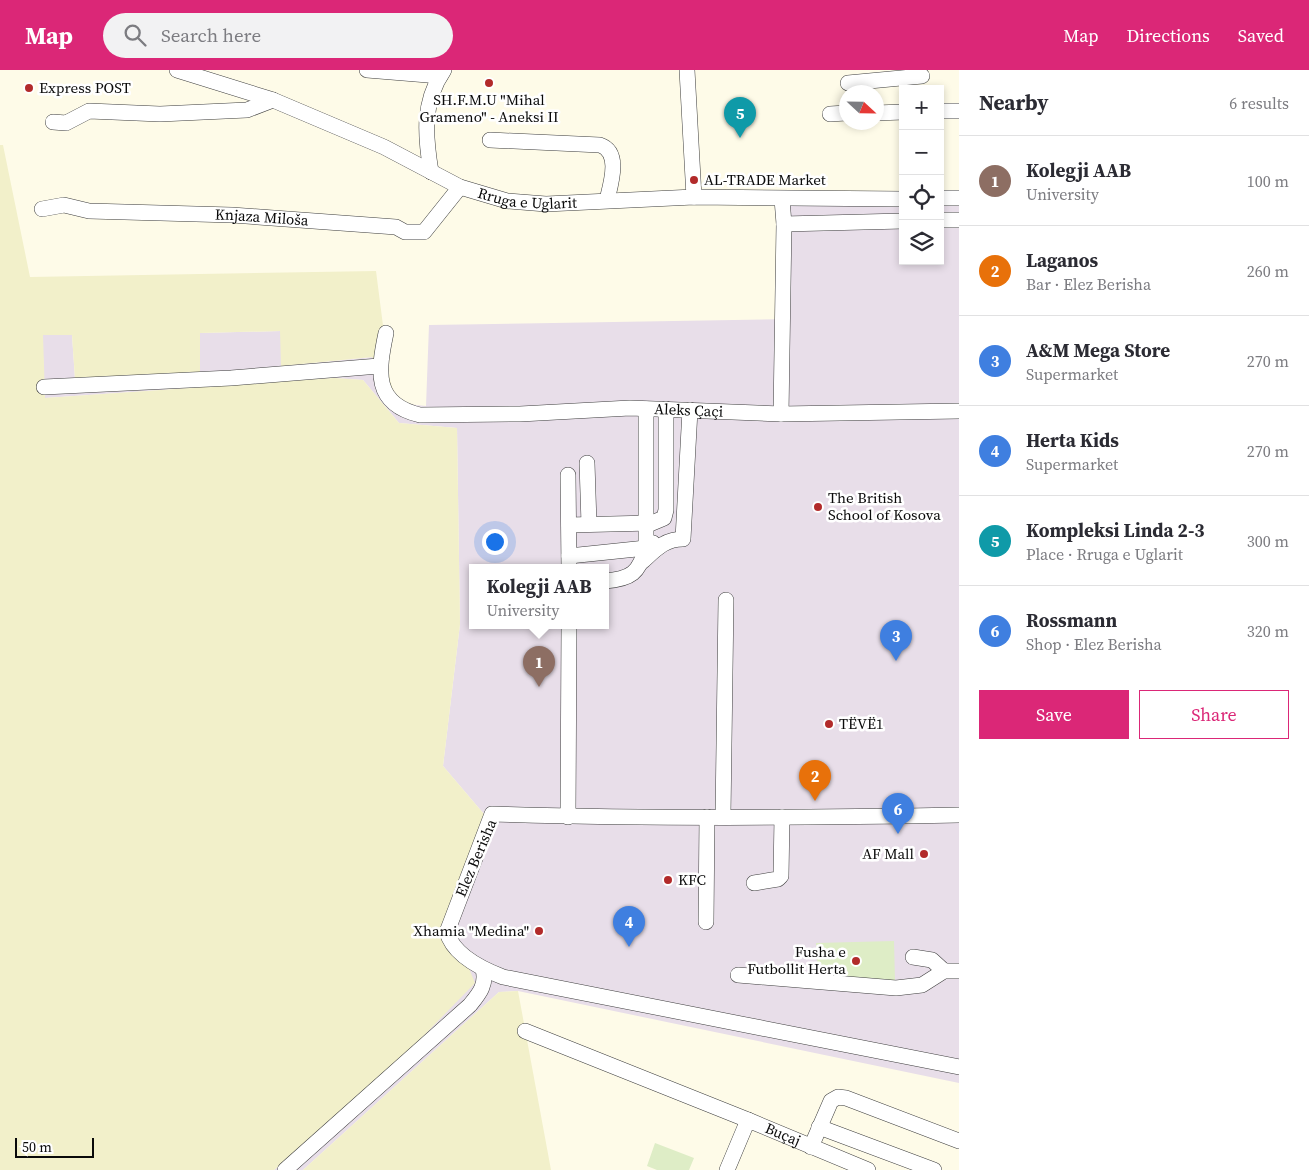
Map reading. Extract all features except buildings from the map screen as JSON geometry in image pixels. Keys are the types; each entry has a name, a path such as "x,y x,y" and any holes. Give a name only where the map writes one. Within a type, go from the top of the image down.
{"street":[{"name":"Rruga e Uglarit","path":"177,70 273,100 384,147 460,187 517,202 546,204 694,197 899,199"},
{"path":"367,70 442,73"},
{"path":"687,70 694,197"},
{"path":"431,172 426,116 435,84 442,73"},
{"path":"848,83 923,78"},
{"path":"52,122 66,123 88,111 160,114 247,110 273,100"},
{"path":"944,111 959,111"},
{"path":"884,112 899,112"},
{"path":"830,114 839,113"},
{"path":"490,140 600,145 608,148 612,153 612,174 607,200"},
{"name":"Knjaza Miloša","path":"42,209 64,205 89,212 232,215 396,227 405,232 424,232 460,187"},
{"path":"944,198 959,198"},
{"path":"781,414 784,224 782,199"},
{"path":"944,220 959,220"},
{"path":"784,224 899,221"},
{"path":"44,387 231,378 380,366 386,333"},
{"name":"Aleks Çaçi","path":"380,366 380,382 394,402 404,411 420,415 646,409 781,414 959,411"},
{"path":"644,555 647,522 646,409"},
{"path":"609,580 624,579 635,572 656,538 664,518 666,510 666,410"},
{"path":"568,475 569,562 644,555 664,542 672,539 683,539 690,410"},
{"path":"587,463 589,524"},
{"path":"570,525 652,523 664,518"},
{"path":"723,816 726,600"},
{"path":"568,817 569,629"},
{"name":"Elez Berisha","path":"483,970 454,947 447,932 492,814 568,817 959,816"},
{"path":"706,922 707,817"},
{"path":"754,883 778,879 781,876 782,817"},
{"path":"912,957 932,960 944,971"},
{"path":"483,970 531,984 959,1067"},
{"path":"285,1170 470,1005 482,990 485,980 483,970"},
{"path":"738,975 896,988 922,986 944,971 959,971"},
{"path":"525,1031 748,1120"},
{"path":"811,1146 831,1101 838,1097 846,1098 959,1141"},
{"name":"Buçaj","path":"727,1170 748,1120 868,1170"},
{"path":"819,1126 934,1170"},
{"path":"740,1140 749,1131 761,1128 772,1130"}],"shaded area":[{"path":"0,145 3,145 30,277 376,271 390,380 397,403 372,357 281,366 280,331 200,333 200,375 75,379 72,335 43,335 45,398 334,378 363,380 399,423 457,428 460,624 443,766 495,827 457,921 458,942 475,983 363,1098 274,1170 0,1170"},
{"path":"899,202 899,265 944,265 944,202 959,203 959,1083 518,991 499,992 303,1170 274,1170 363,1098 458,942 457,921 495,827 443,766 460,624 457,428 399,423 363,380 334,378 45,398 42,335 72,335 75,379 200,374 200,333 281,331 281,366 373,357 397,403 426,406 429,325 790,319 790,205"},
{"path":"518,991 551,1170 303,1170 499,992"}],"green space":[{"name":"Fusha e Futbollit Herta","path":"894,941 895,981 818,979 816,943"},
{"path":"655,1143 694,1158 689,1170 657,1170 647,1166"}],"place":[{"name":"SH.F.M.U \"Mihal Grameno\" - Aneksi II","path":"489,83"},
{"name":"Express POST","path":"29,88"},
{"name":"Kompleksi Linda 2-3","path":"740,138"},
{"name":"AL-TRADE Market","path":"694,180"},
{"name":"The British School of Kosova","path":"818,507"},
{"name":"A&M Mega Store","path":"896,661"},
{"name":"Kolegji AAB","path":"539,687"},
{"name":"TËVË1","path":"829,724"},
{"name":"Laganos","path":"815,801"},
{"name":"Rossmann","path":"898,834"},
{"name":"AF Mall","path":"924,854"},
{"name":"KFC","path":"668,880"},
{"name":"Xhamia \"Medina\"","path":"539,931"},
{"name":"Herta Kids","path":"629,947"},
{"name":"Fusha e Futbollit Herta","path":"856,961"}]}
